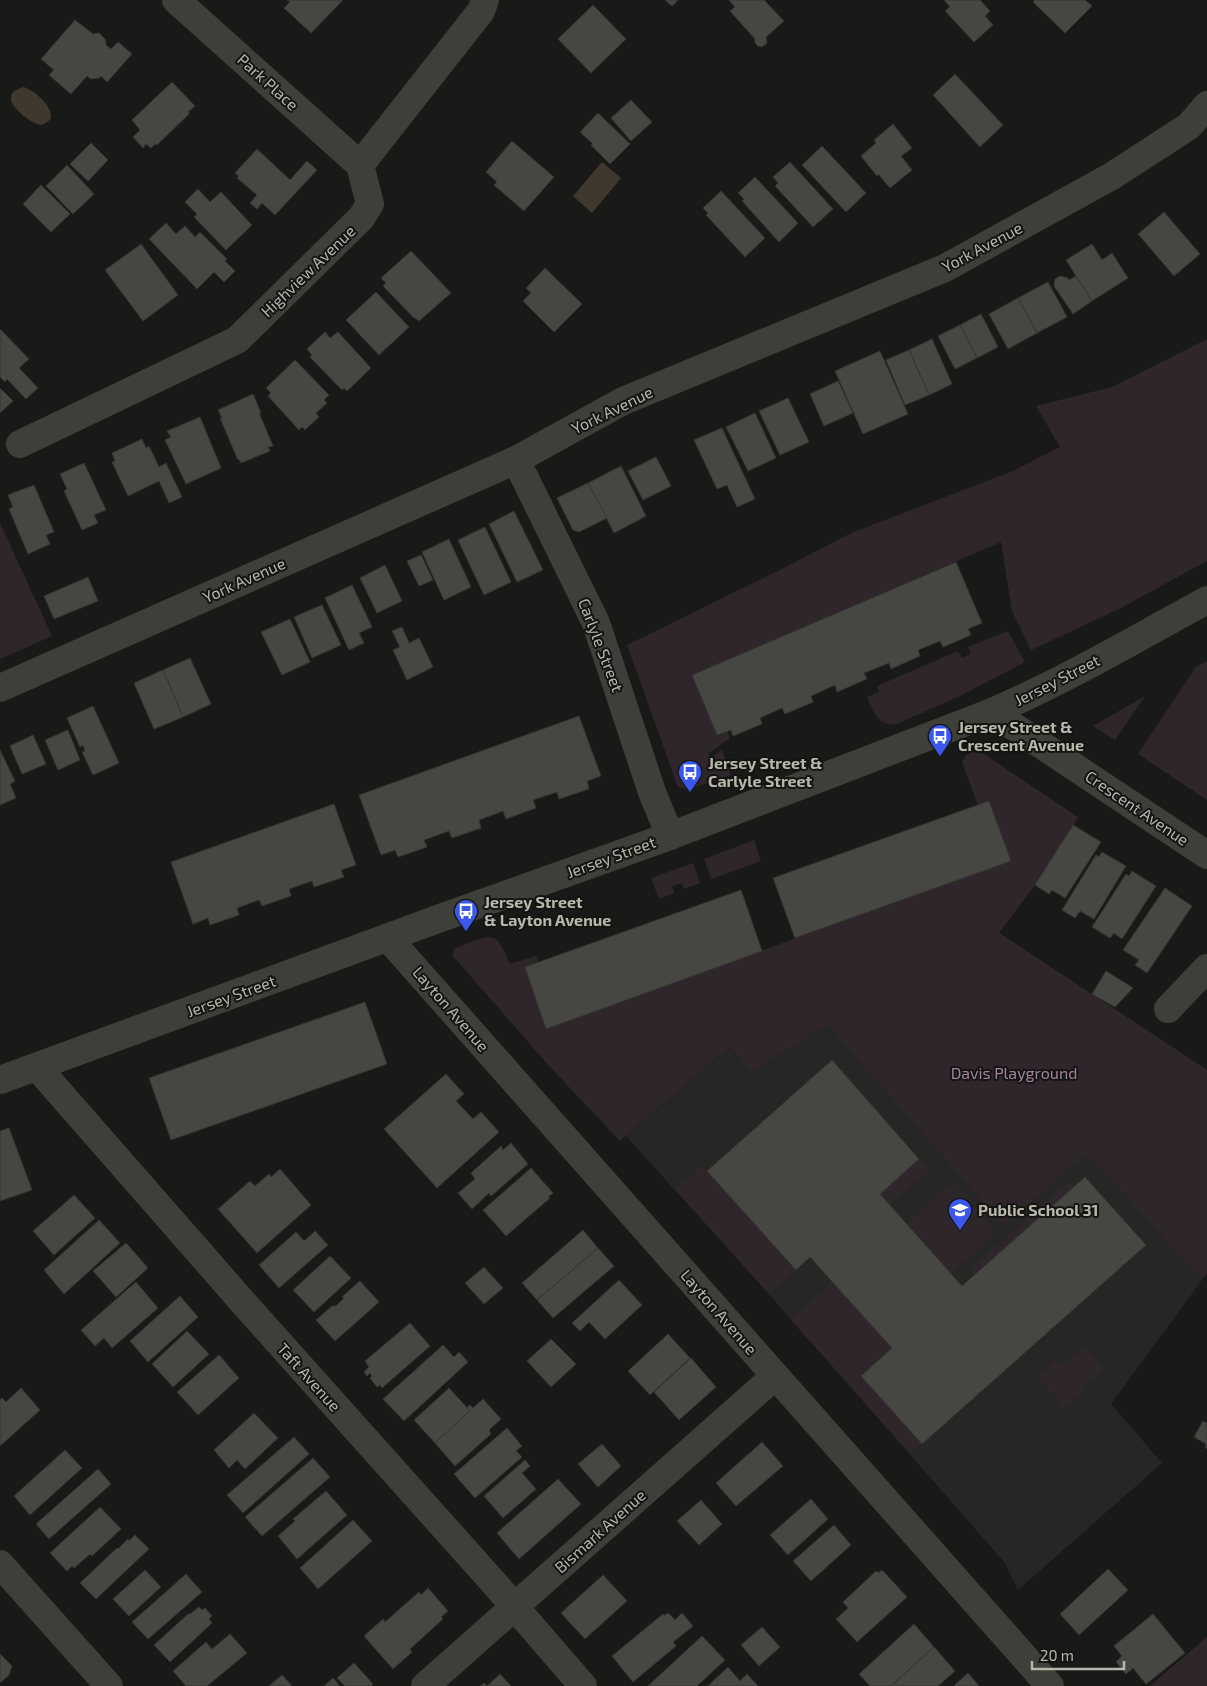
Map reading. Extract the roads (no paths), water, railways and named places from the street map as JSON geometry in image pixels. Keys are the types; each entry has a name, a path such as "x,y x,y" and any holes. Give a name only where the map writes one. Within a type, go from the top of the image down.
{"street":[{"name":"Park Place","path":"176,0 360,165"},
{"path":"360,165 481,10 485,0"},
{"name":"York Avenue","path":"0,688 516,460 623,401 945,268 1112,176 1189,126 1207,105"},
{"name":"Highview Avenue","path":"20,444 237,340 361,218 370,204 360,165"},
{"name":"Carlyle Street","path":"516,460 596,623 652,792 670,836"},
{"name":"Jersey Street","path":"0,1080 670,836 992,712 1064,678 1207,600"},
{"name":"Crescent Avenue","path":"992,712 1207,855"},
{"name":"Layton Avenue","path":"388,938 1050,1686"},
{"path":"1168,1009 1207,968"},
{"name":"Taft Avenue","path":"37,1067 583,1686"},
{"name":"Bismark Avenue","path":"425,1686 775,1376"},
{"path":"0,1564 108,1686"}],"place":[{"name":"Jersey Street & Crescent Avenue","path":"940,757"},
{"name":"Jersey Street & Carlyle Street","path":"690,793"},
{"name":"Jersey Street & Layton Avenue","path":"466,932"},
{"name":"Public School 31","path":"960,1231"}],"park label":[{"name":"Davis Playground","path":"1014,1073"}]}
